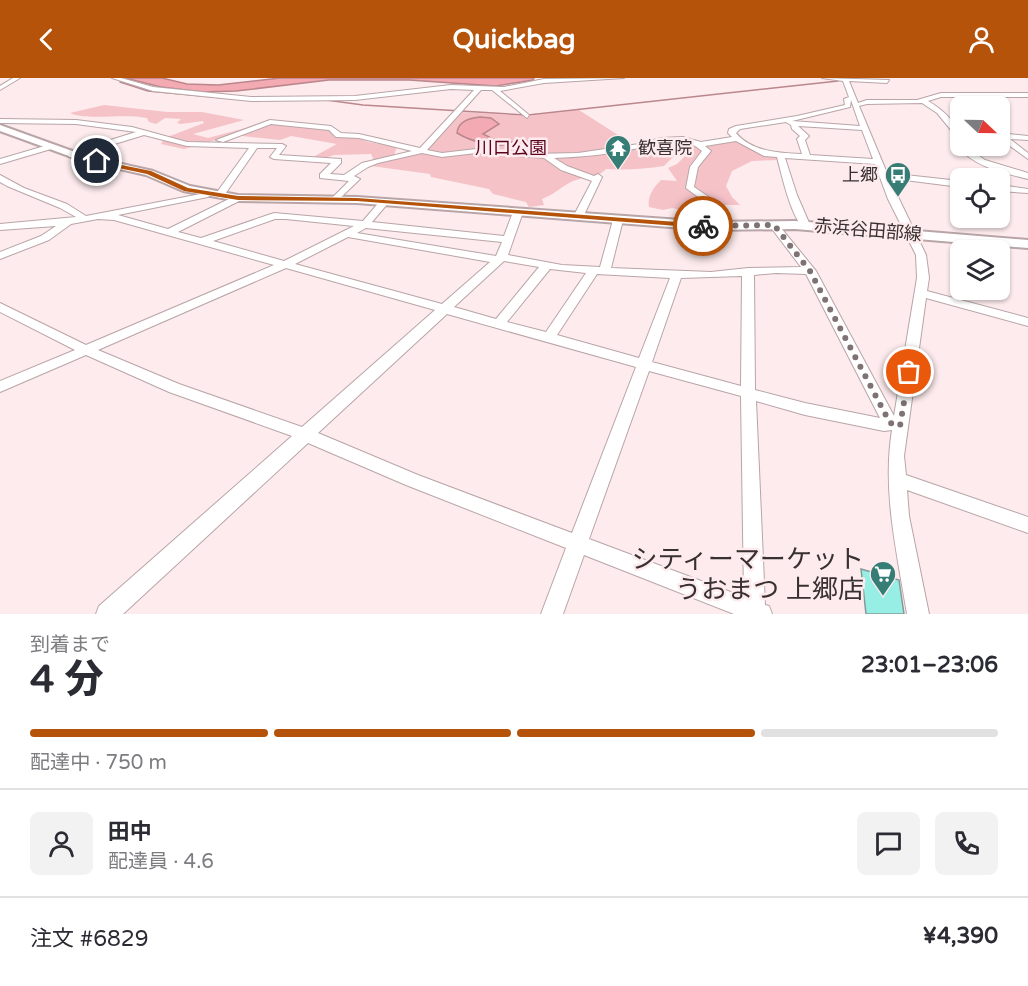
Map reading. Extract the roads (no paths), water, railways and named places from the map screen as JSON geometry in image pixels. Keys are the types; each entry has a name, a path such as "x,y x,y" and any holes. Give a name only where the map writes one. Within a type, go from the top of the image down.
{"main road":[{"name":"赤浜谷田部線","path":"0,128 72,155 149,173 180,187 238,198 336,199 730,227 805,225 1028,244"}],"street":[{"path":"0,88 17,78"},
{"path":"115,78 153,90 242,99 355,98 451,87 513,88 544,81 621,78"},
{"path":"825,78 887,81 883,78"},
{"path":"845,79 884,175 923,261 920,292 895,425 896,479 900,516 918,614"},
{"path":"346,178 376,161 422,151 480,87"},
{"path":"494,89 527,116"},
{"path":"737,139 732,133 733,129 848,106 847,99 867,102 923,101 938,96 1028,95"},
{"path":"923,101 932,105 950,121"},
{"path":"783,120 795,124 864,128"},
{"path":"0,122 76,123 144,132 170,141 282,146 274,157 338,161 323,176 356,178 336,199"},
{"path":"210,144 270,122 331,128 339,135 359,136 442,155 476,151 546,156 578,155 633,147 661,140 688,139 707,151 698,159 691,171 690,188 716,206 730,227"},
{"path":"795,124 794,128 805,136 801,140 806,156"},
{"path":"72,155 144,132"},
{"path":"1010,137 1028,138"},
{"path":"697,143 737,139 761,152 879,162"},
{"path":"1010,144 1028,157"},
{"path":"220,195 255,145"},
{"path":"0,162 48,147"},
{"path":"780,155 792,195 805,225"},
{"path":"546,156 564,168 597,179 578,217"},
{"path":"973,156 985,163 1028,176"},
{"path":"1017,174 1027,192"},
{"path":"884,175 950,183"},
{"path":"1,180 32,196 57,202 88,217 114,217 805,409 895,425"},
{"path":"1010,190 1027,192"},
{"path":"0,227 31,226 72,220 208,194"},
{"path":"168,233 238,198"},
{"path":"0,387 284,265 366,224 384,202"},
{"path":"107,614 303,434 500,258 518,212"},
{"path":"200,242 274,216 508,240"},
{"path":"0,256 45,238 72,220"},
{"path":"549,337 600,270 618,220"},
{"path":"774,225 810,271 895,425"},
{"path":"347,234 547,266 711,275 748,271 810,271"},
{"path":"498,324 547,266"},
{"path":"0,307 86,350 174,388 303,434 412,480 757,613 748,394 748,271"},
{"path":"552,614 677,274"},
{"path":"920,292 1028,322"},
{"path":"896,479 1028,525"}],"waterway":[{"path":"528,115 838,81"},
{"path":"120,82 148,91 245,100"},
{"path":"326,100 363,105 525,115"}],"place":[{"name":"歓喜院","path":"618,171"},
{"name":"上郷","path":"898,198"},
{"name":"シティーマーケット うおまつ 上郷店","path":"883,597"}],"park label":[{"name":"川口公園","path":"511,148"}]}
